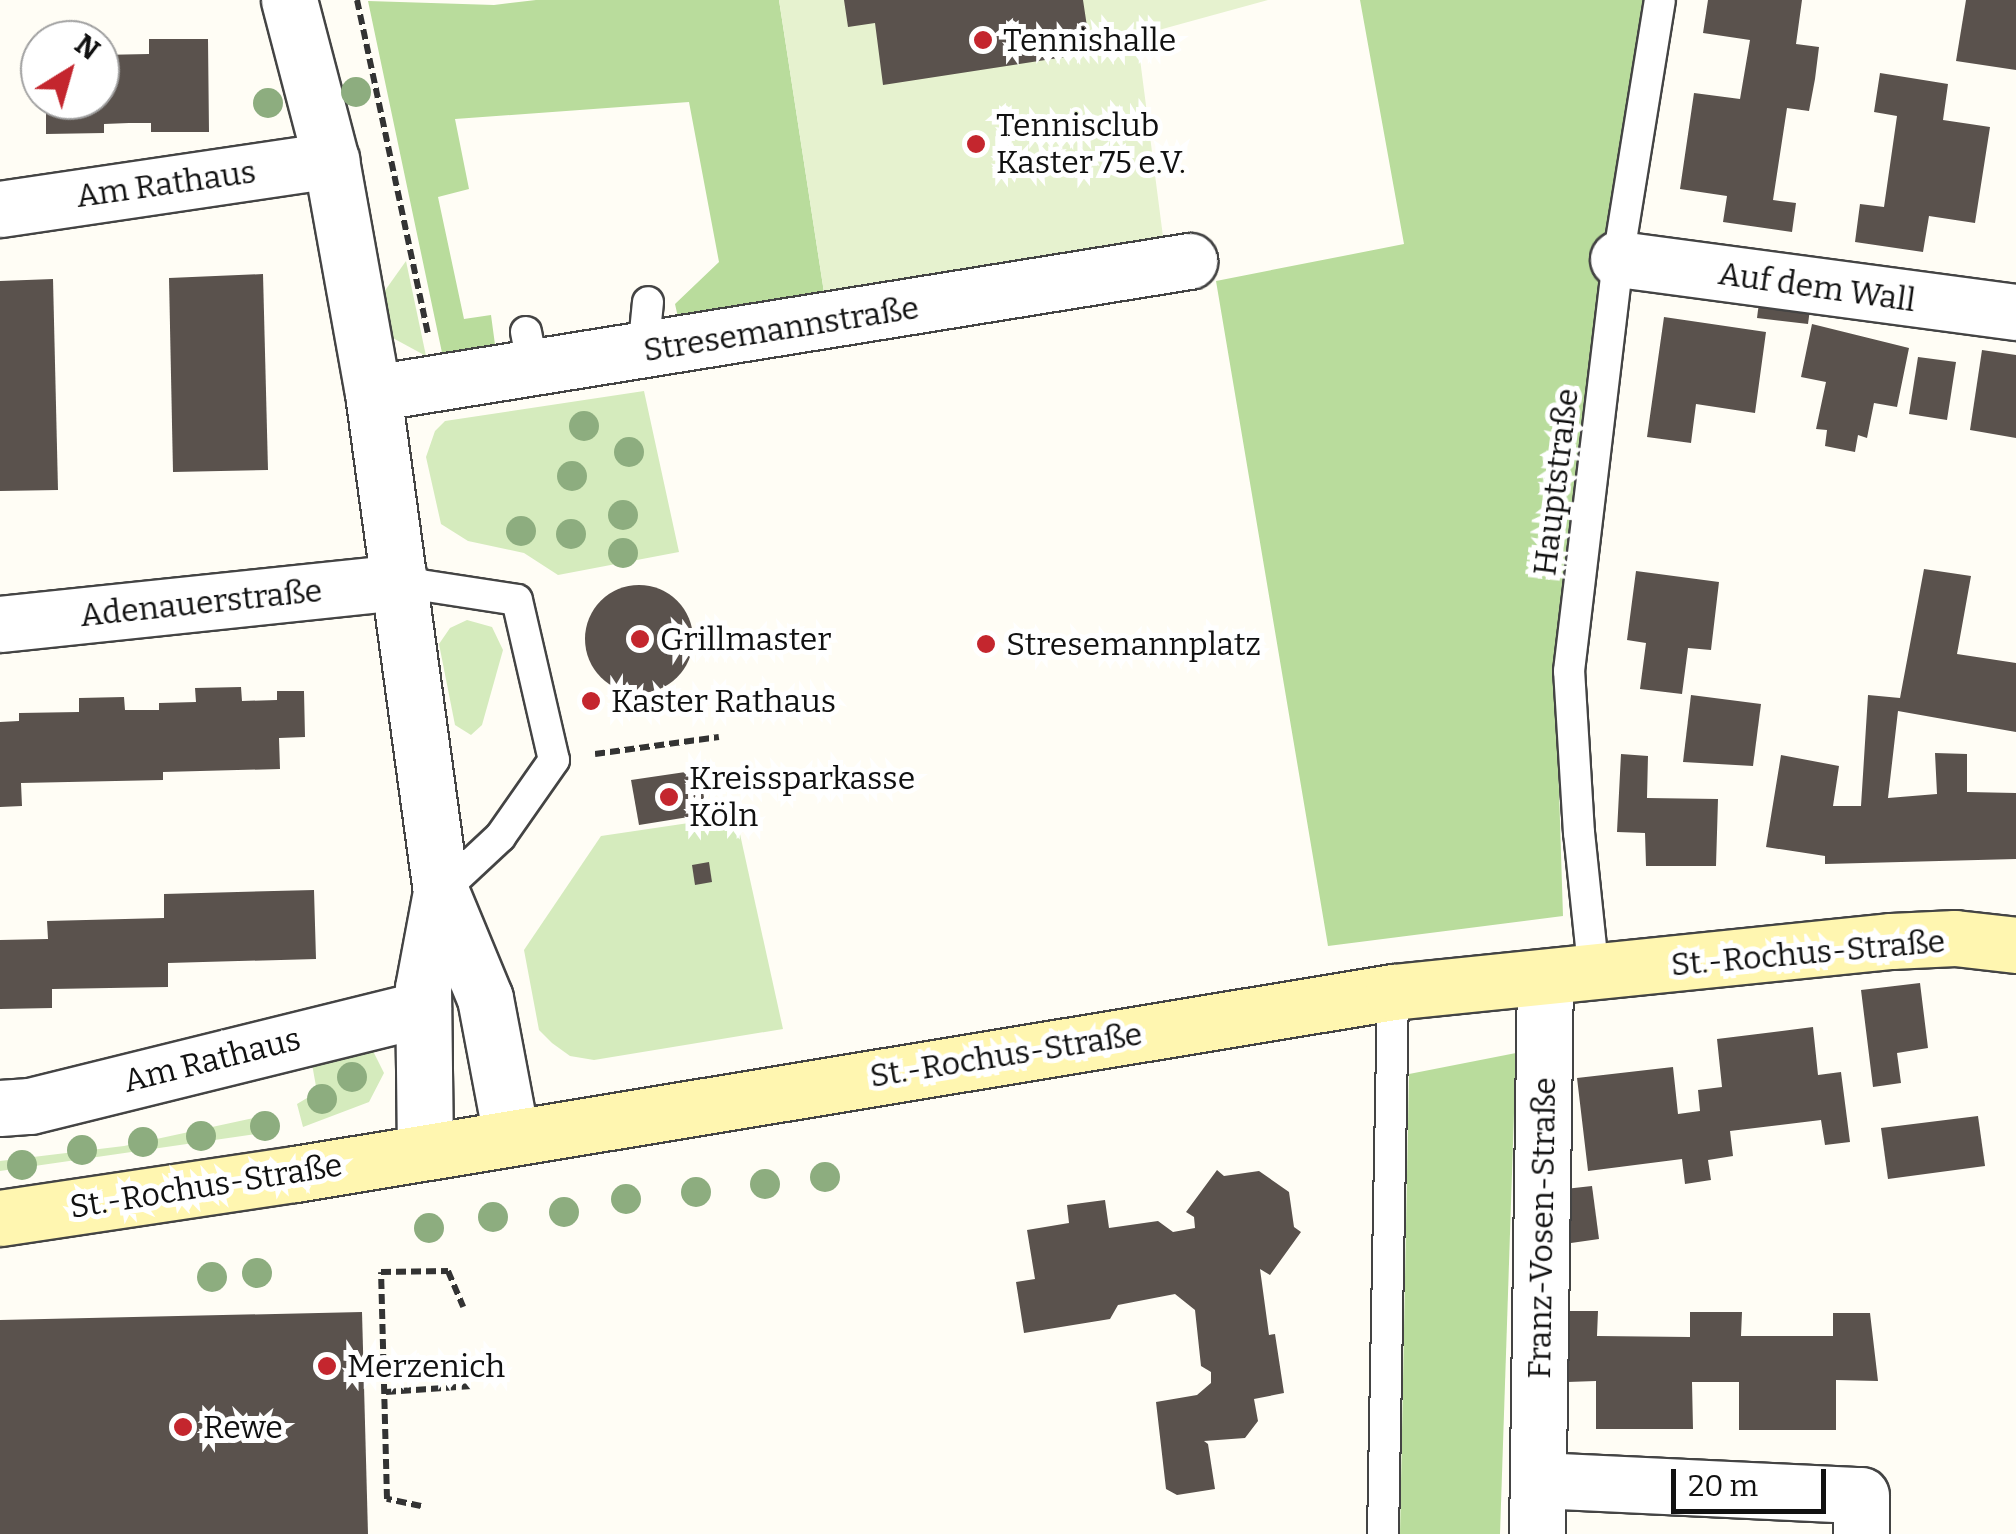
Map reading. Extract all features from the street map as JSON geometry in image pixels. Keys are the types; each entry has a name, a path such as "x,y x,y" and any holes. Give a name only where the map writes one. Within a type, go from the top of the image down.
{"street":[{"path":"290,0 331,160 373,393 441,892 485,998 511,1136"},
{"name":"Am Rathaus","path":"0,209 331,160"},
{"name":"Auf dem Wall","path":"1618,259 2016,312"},
{"name":"Stresemannstraße","path":"373,393 439,383 530,350 646,327 1189,261"},
{"name":"Adenauerstraße","path":"0,624 401,582"},
{"path":"425,1151 423,1009 441,892"},
{"name":"St.-Rochus-Straße","path":"0,1218 1392,992 1891,941 1955,938 2016,945"},
{"name":"Franz-Vosen-Straße","path":"1536,1534 1570,976"},
{"name":"Am Rathaus","path":"0,1108 30,1106 423,1009"},
{"path":"1538,1480 1861,1495 1861,1534"}],"lane":[{"name":"Hauptstraße","path":"1570,976 1578,833 1569,671 1618,259 1660,0"},
{"path":"401,582 517,600 554,760 500,837 441,892"},
{"path":"1382,1534 1392,992"}],"path":[{"path":"357,0 439,383"},
{"path":"554,760 719,737"},
{"path":"421,1506 387,1498 381,1272 448,1271 463,1306"},
{"path":"386,1392 472,1386"}],"green space":[{"path":"536,0 779,0 825,299 679,322 675,304 719,262 689,102 455,119 469,189 438,197 464,319 491,315 496,352 445,367 368,1 494,5"},
{"name":"Tennisclub Kaster 75 e.V.","path":"779,0 1268,0 1137,36 1165,252 825,299"},
{"path":"1360,0 1650,0 1555,663 1563,916 1328,946 1216,281 1404,244"},
{"path":"406,261 426,356 391,337 374,306"},
{"path":"644,391 679,552 558,575 524,553 468,541 441,524 426,457 435,431 445,421"},
{"path":"467,620 492,627 503,650 482,725 471,735 455,725 439,644 450,628"},
{"path":"736,816 783,1029 594,1060 570,1056 552,1043 539,1030 524,950 601,836"},
{"path":"372,1049 384,1073 369,1102 303,1127 297,1104 317,1092 312,1064"},
{"path":"1516,1053 1500,1534 1400,1534 1409,1074"},
{"path":"272,1114 277,1131 0,1171 0,1161 124,1146"}],"building":[{"name":"Tennishalle","path":"844,0 1083,0 1091,53 883,85 875,23 848,27"},
{"path":"1708,0 1802,0 1796,44 1819,47 1815,79 1809,111 1787,108 1773,200 1796,203 1792,232 1723,222 1727,196 1680,189 1694,93 1740,99 1750,40 1703,33"},
{"path":"1966,0 2016,0 2016,70 1956,61"},
{"path":"149,39 208,39 209,132 151,132 151,123 129,123 104,124 104,133 46,134 46,120 120,120 120,55 149,54"},
{"path":"1880,73 1948,84 1943,120 1990,127 1975,223 1929,216 1923,252 1855,242 1860,204 1884,207 1897,116 1874,112"},
{"path":"263,274 268,470 173,472 169,278"},
{"path":"53,279 58,490 0,491 0,281"},
{"path":"1761,287 1812,294 1808,324 1757,318"},
{"path":"1664,317 1766,332 1755,413 1696,404 1691,443 1647,437"},
{"path":"1812,324 1909,348 1897,407 1874,403 1867,438 1858,435 1855,452 1825,446 1827,430 1816,429 1826,382 1801,377"},
{"path":"1982,350 2016,355 2016,438 1970,430"},
{"path":"1918,357 1956,362 1947,420 1909,414"},
{"path":"1924,569 1971,576 1957,654 2016,663 2016,732 1898,711 1888,798 1937,794 1935,753 1967,754 1967,792 2016,793 2016,859 1825,864 1825,856 1766,847 1781,755 1839,766 1833,806 1861,806 1868,695 1900,698"},
{"path":"1636,571 1719,582 1711,650 1688,648 1682,694 1640,689 1646,643 1627,640"},
{"name":"Grillmaster","path":"639,585 660,589 677,601 689,618 693,639 689,660 677,677 660,689 639,693 618,689 601,677 589,660 585,639 589,618 601,601 618,589"},
{"path":"241,687 242,701 277,700 277,691 304,691 305,737 279,738 280,769 163,772 163,780 21,783 22,806 0,807 0,722 19,721 19,713 79,712 79,698 124,697 125,710 159,710 159,703 196,702 195,688"},
{"path":"1691,695 1761,704 1753,766 1683,762"},
{"path":"1621,754 1648,756 1647,798 1718,799 1716,866 1646,866 1645,833 1617,832"},
{"name":"Kreissparkasse Köln","path":"699,770 707,814 639,825 631,780"},
{"path":"709,862 712,882 695,885 692,865"},
{"path":"314,890 316,959 168,963 168,987 52,989 52,1008 0,1009 0,940 48,939 47,921 164,918 164,894"},
{"path":"1920,983 1928,1048 1897,1053 1901,1083 1873,1087 1861,990"},
{"path":"1813,1027 1818,1075 1841,1072 1850,1142 1825,1145 1821,1120 1730,1131 1733,1156 1708,1160 1711,1180 1685,1184 1682,1159 1588,1171 1577,1078 1673,1067 1678,1114 1700,1111 1698,1090 1722,1087 1717,1039"},
{"path":"1978,1116 1985,1166 1888,1179 1881,1128"},
{"path":"1217,1170 1224,1176 1259,1171 1289,1192 1294,1227 1301,1232 1270,1275 1260,1269 1269,1335 1275,1334 1284,1393 1254,1399 1258,1421 1245,1438 1204,1441 1208,1444 1215,1489 1177,1495 1166,1489 1156,1402 1197,1395 1211,1383 1211,1372 1201,1366 1195,1310 1175,1294 1118,1305 1110,1319 1024,1333 1016,1282 1035,1279 1027,1230 1069,1223 1067,1205 1105,1200 1109,1228 1158,1221 1173,1232 1195,1228 1194,1217 1186,1212"},
{"path":"1592,1186 1599,1239 1564,1244 1565,1189"},
{"path":"1569,1311 1598,1311 1597,1336 1690,1337 1690,1312 1742,1312 1741,1336 1833,1336 1833,1313 1870,1313 1878,1381 1836,1380 1836,1430 1739,1430 1739,1382 1692,1382 1693,1429 1596,1429 1596,1381 1567,1382"},
{"name":"Rewe","path":"362,1312 368,1534 0,1534 0,1320"}],"place":[{"name":"Tennishalle","path":"983,40"},
{"name":"Tennisclub Kaster 75 e.V.","path":"976,144"},
{"name":"Grillmaster","path":"640,639"},
{"name":"Stresemannplatz","path":"986,644"},
{"name":"Kaster Rathaus","path":"591,701"},
{"name":"Kreissparkasse Köln","path":"669,797"},
{"name":"Merzenich","path":"327,1366"},
{"name":"Rewe","path":"183,1427"}]}
